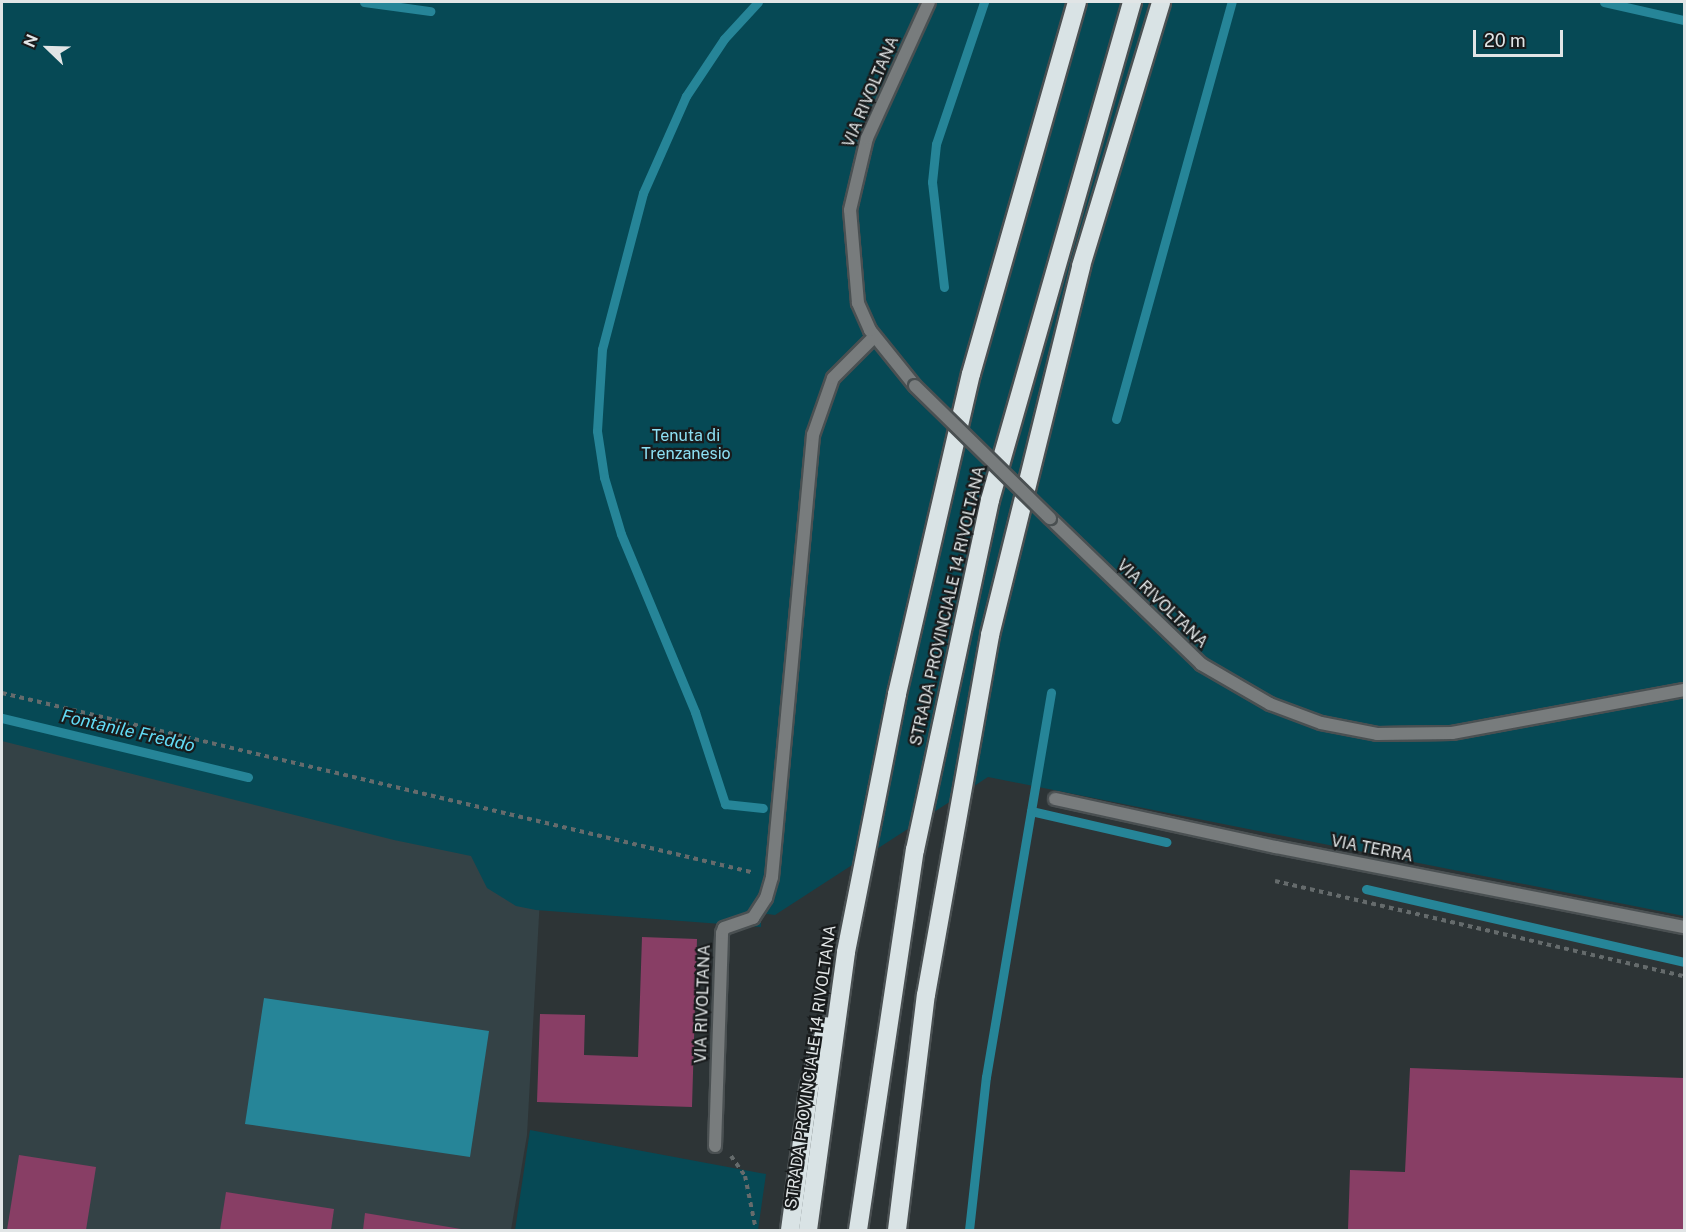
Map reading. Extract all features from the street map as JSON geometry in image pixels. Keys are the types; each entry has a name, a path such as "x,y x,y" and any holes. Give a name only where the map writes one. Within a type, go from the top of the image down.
{"highway":[{"name":"STRADA PROVINCIALE 14 RIVOLTANA","path":"808,1230 846,952 874,802 949,461 1027,166 1077,2"},
{"name":"STRADA PROVINCIALE 14 RIVOLTANA","path":"858,1230 915,850 987,511 1132,2"},
{"path":"897,1230 926,995 990,634 1078,277 1161,2"},
{"path":"790,1230 809,1089 846,952"}],"street":[{"name":"VIA RIVOLTANA","path":"929,2 879,108 853,190 850,226 855,290 874,337 915,386 1201,664 1270,704 1321,723 1377,734 1452,733 1684,690"},
{"name":"VIA RIVOLTANA","path":"715,1146 722,931 753,918 766,898 772,877 813,435 833,378 874,337"},
{"name":"VIA TERRA","path":"1055,800 1276,848 1684,927"}],"path":[{"path":"2,693 772,877"},
{"path":"1275,881 1684,976"},
{"path":"715,1146 736,1159 745,1176 756,1230"}],"shaded area":[{"path":"2,729 542,861 527,1135 511,1230 2,1230"},
{"path":"264,998 489,1031 470,1157 245,1124"}],"green space":[{"name":"Tenuta di Trenzanesio","path":"2,2 1684,2 1684,916 988,777 775,915 761,913 761,927 536,910 516,906 487,888 471,856 394,840 2,741"},
{"path":"530,1130 766,1174 758,1230 515,1230"}],"building":[{"path":"642,937 697,939 692,1107 537,1102 540,1014 585,1015 584,1055 638,1057"},
{"path":"1410,1068 1684,1078 1684,1230 1348,1230 1350,1170 1405,1172"},
{"path":"19,1155 96,1167 86,1230 7,1230"},
{"path":"226,1192 334,1209 331,1230 220,1230"},
{"path":"365,1213 461,1229 461,1230 363,1230"}],"waterway":[{"path":"364,2 430,11"},
{"path":"758,2 724,39 686,96 643,193 602,349 597,431 604,477 621,534 695,712 725,804 763,808"},
{"path":"944,287 932,182 936,144 984,2"},
{"path":"1116,419 1232,2"},
{"path":"1604,2 1684,20"},
{"path":"969,1230 986,1077 1051,692"},
{"name":"Fontanile Freddo","path":"2,718 248,777"},
{"path":"1031,811 1166,842"},
{"path":"1366,889 1684,962"}]}
